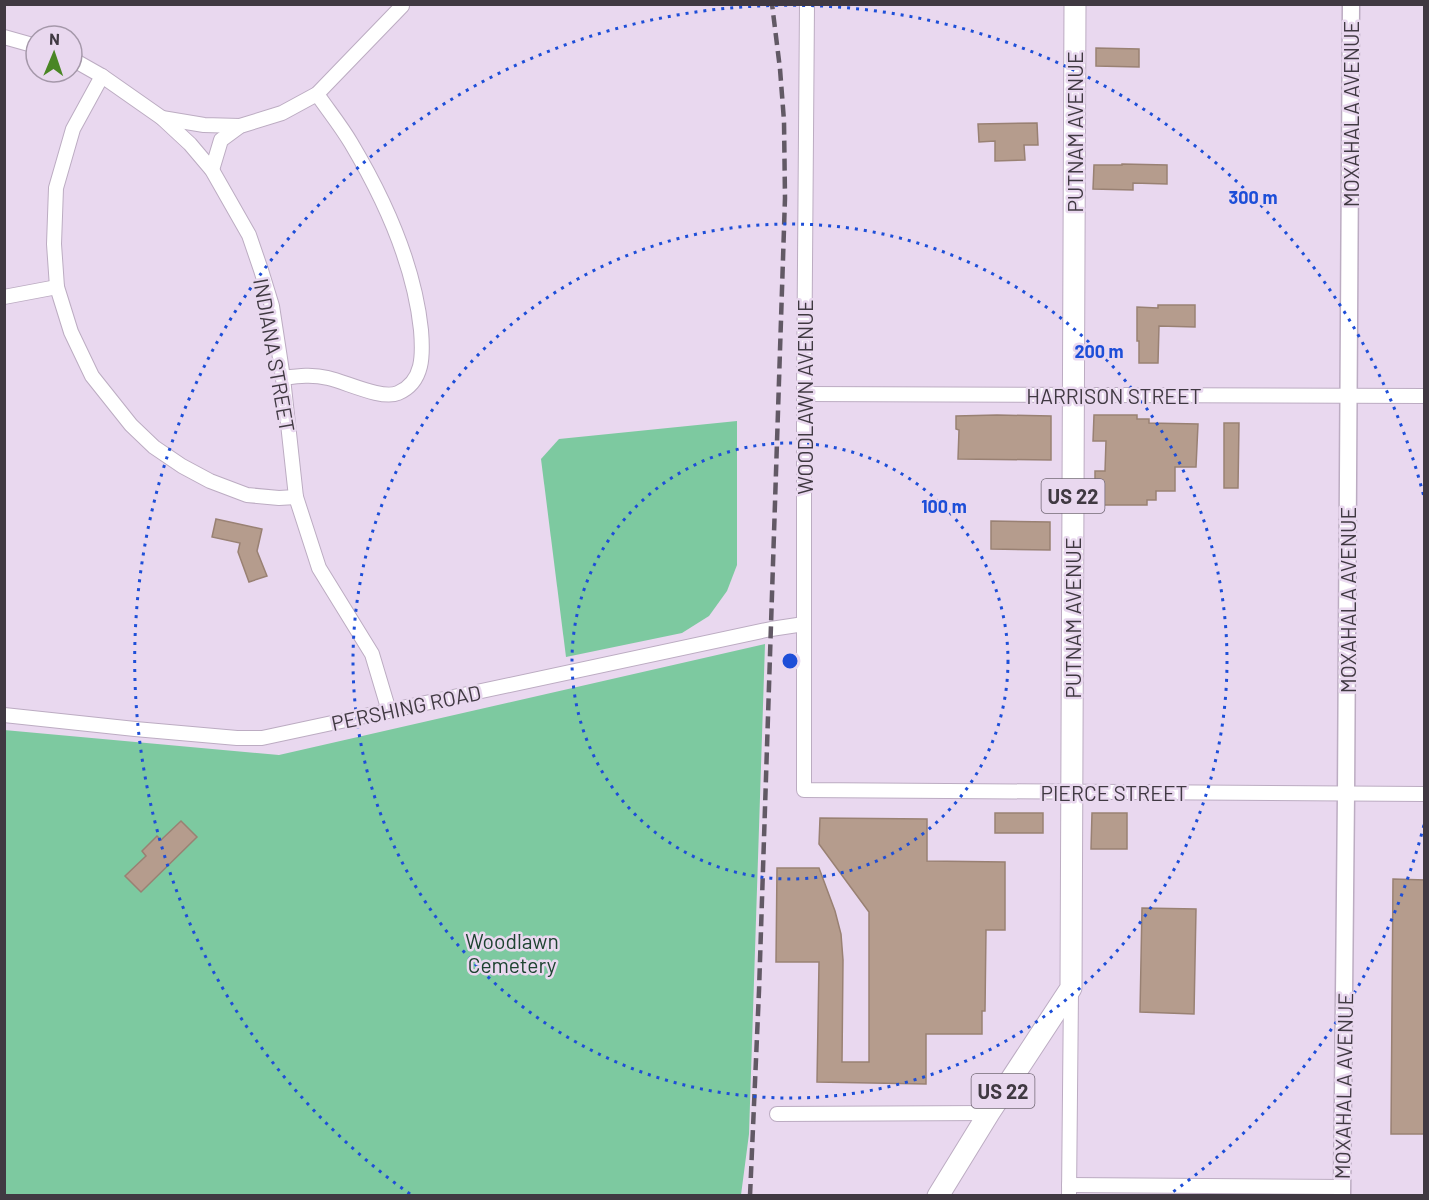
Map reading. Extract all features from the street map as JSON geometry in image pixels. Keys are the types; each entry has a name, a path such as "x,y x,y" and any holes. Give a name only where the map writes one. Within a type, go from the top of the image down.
{"main road":[{"name":"PUTNAM AVENUE","path":"1071,988 1075,4"},
{"name":"US 22","path":"938,1196 1071,988"}],"street":[{"name":"WOODLAWN AVENUE","path":"804,790 807,4"},
{"name":"MOXAHALA AVENUE","path":"1342,1191 1351,4"},
{"path":"162,118 204,125 240,126 282,113 317,94 402,6"},
{"path":"4,37 24,43"},
{"name":"INDIANA STREET","path":"84,66 162,118 190,144 212,170 249,235 272,306 283,378 296,497 319,568 372,654 389,711"},
{"path":"102,76 73,129 56,188 54,244 57,287 71,332 92,376 131,425 154,447 210,481 247,495 296,497"},
{"path":"283,378 306,375 328,378 384,395 396,395 415,381 422,359 419,308 390,216 350,142 317,94"},
{"path":"212,170 221,140 240,126"},
{"path":"4,297 57,287"},
{"name":"HARRISON STREET","path":"804,394 1425,396"},
{"name":"PERSHING ROAD","path":"4,715 146,730 261,738 804,624"},
{"name":"PIERCE STREET","path":"804,790 1425,794"},
{"name":"PUTNAM AVENUE","path":"1069,1190 1071,988"},
{"path":"777,1114 989,1113"},
{"path":"1069,1190 1342,1191"}],"green space":[{"path":"737,421 737,565 727,591 709,616 682,633 566,657 541,459 559,439"},
{"name":"Woodlawn Cemetery","path":"765,644 749,1134 741,1195 5,1195 4,730 279,755"}],"building":[{"path":"1096,48 1139,49 1139,67 1096,66"},
{"path":"1037,123 1038,145 1024,145 1025,160 995,161 995,141 979,142 978,124"},
{"path":"1094,165 1167,165 1167,184 1133,183 1133,190 1093,189"},
{"path":"1158,305 1195,305 1195,327 1159,326 1158,363 1139,363 1137,307 1158,308"},
{"path":"1094,415 1137,415 1137,419 1149,419 1149,423 1198,424 1196,467 1175,467 1175,491 1156,491 1156,500 1147,500 1147,505 1095,505 1095,471 1105,471 1106,441 1093,441"},
{"path":"956,416 1051,416 1051,460 958,459 959,430 956,429"},
{"path":"1224,423 1239,423 1238,488 1224,488"},
{"path":"216,519 262,529 257,551 267,576 249,582 238,552 240,543 212,537"},
{"path":"991,521 1050,522 1050,550 991,549"},
{"path":"995,813 1043,813 1043,833 995,833"},
{"path":"1092,813 1127,813 1127,849 1091,849"},
{"path":"820,818 927,819 927,861 1005,862 1005,930 986,930 985,1011 982,1011 982,1034 926,1034 926,1084 817,1082 819,962 776,962 777,868 819,868 841,934 842,1062 869,1062 869,912 819,844"},
{"path":"181,821 197,837 141,892 125,876 146,856 142,851 157,836 161,840"},
{"path":"1393,879 1425,880 1425,1134 1391,1134"},
{"path":"1142,908 1196,909 1194,1014 1140,1012"}],"railway":[{"path":"750,1196 759,991 785,198 784,121 772,4"}]}
